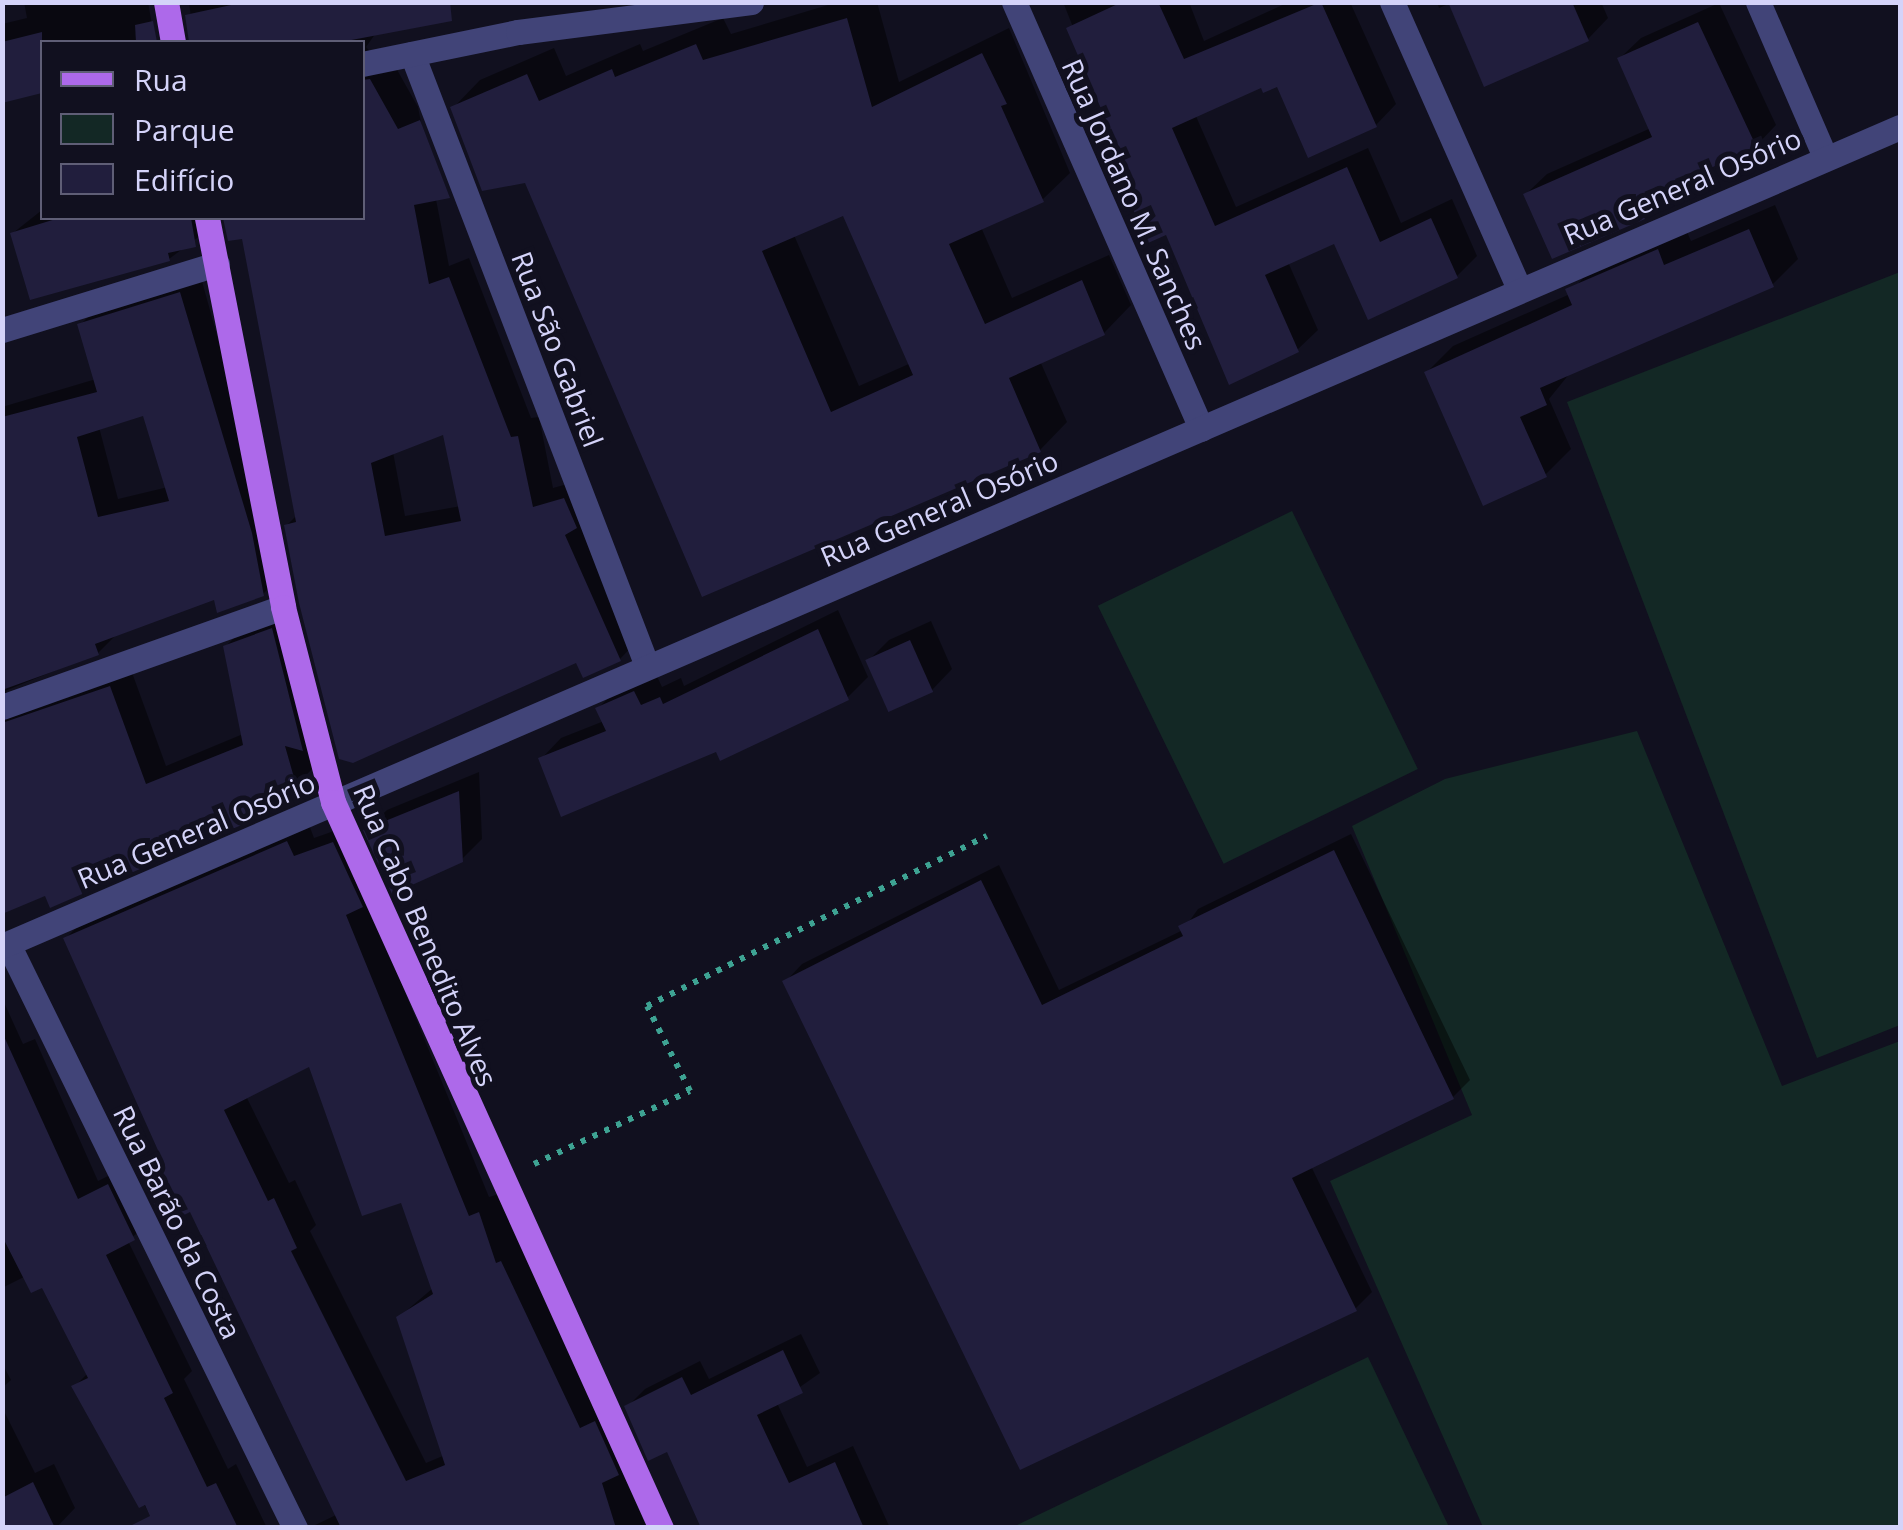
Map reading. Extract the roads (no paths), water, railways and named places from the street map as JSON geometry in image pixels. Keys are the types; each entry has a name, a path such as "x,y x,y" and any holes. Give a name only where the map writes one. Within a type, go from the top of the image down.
{"main road":[{"path":"166,2 173,40"},
{"name":"Rua Cabo Benedito Alves","path":"207,220 283,607 334,802 500,1178 661,1528"}],"street":[{"path":"365,63 518,32 750,2"},
{"name":"Rua Jordano M. Sanches","path":"1014,2 1201,429"},
{"path":"1392,2 1519,288"},
{"path":"1758,2 1824,157"},
{"name":"Rua São Gabriel","path":"412,54 647,666"},
{"name":"Rua General Osório","path":"5,945 1519,288 1900,127"},
{"path":"2,330 217,264"},
{"path":"2,708 283,607"},
{"name":"Rua Barão da Costa","path":"5,945 295,1528"}]}
